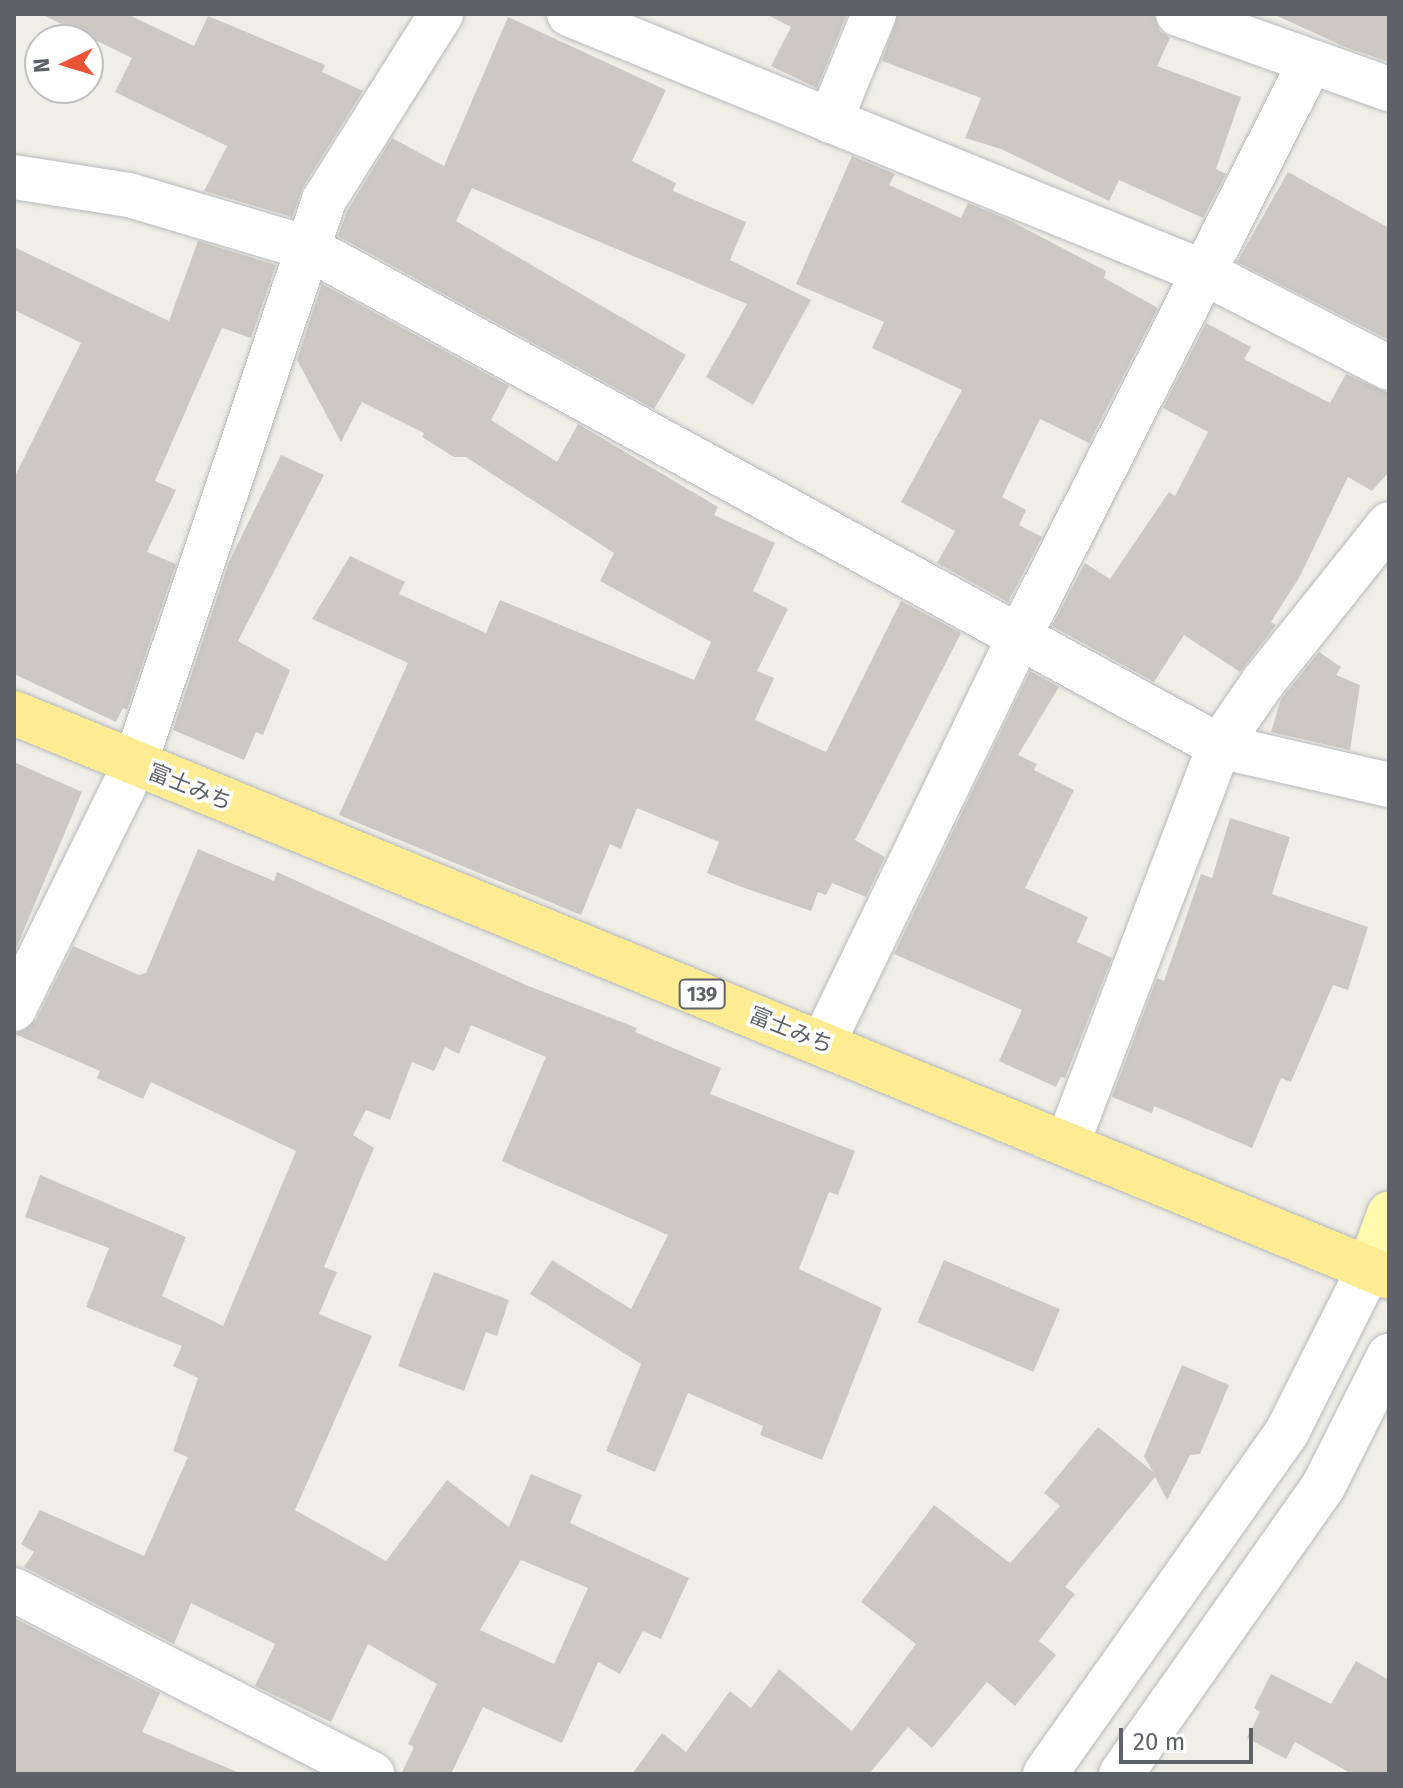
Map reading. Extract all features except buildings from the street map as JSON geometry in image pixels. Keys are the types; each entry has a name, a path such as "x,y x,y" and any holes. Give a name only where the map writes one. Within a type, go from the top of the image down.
{"highway":[{"name":"富士みち","path":"14,713 1068,1142 1379,1273"}],"main road":[{"path":"1379,1273 1389,1214"}],"street":[{"path":"14,1009 135,764 324,200 441,14"},
{"path":"569,14 1203,272 1389,368"},
{"path":"830,121 874,14"},
{"path":"1178,14 1389,89"},
{"path":"823,1043 1019,637 1310,63"},
{"path":"14,177 129,195 308,248 1219,746 1389,785"},
{"path":"1068,1142 1219,746 1263,682 1389,524"},
{"path":"1045,1774 1287,1432 1379,1273"},
{"path":"1121,1774 1323,1487 1389,1356"},
{"path":"14,1590 372,1774"}]}
